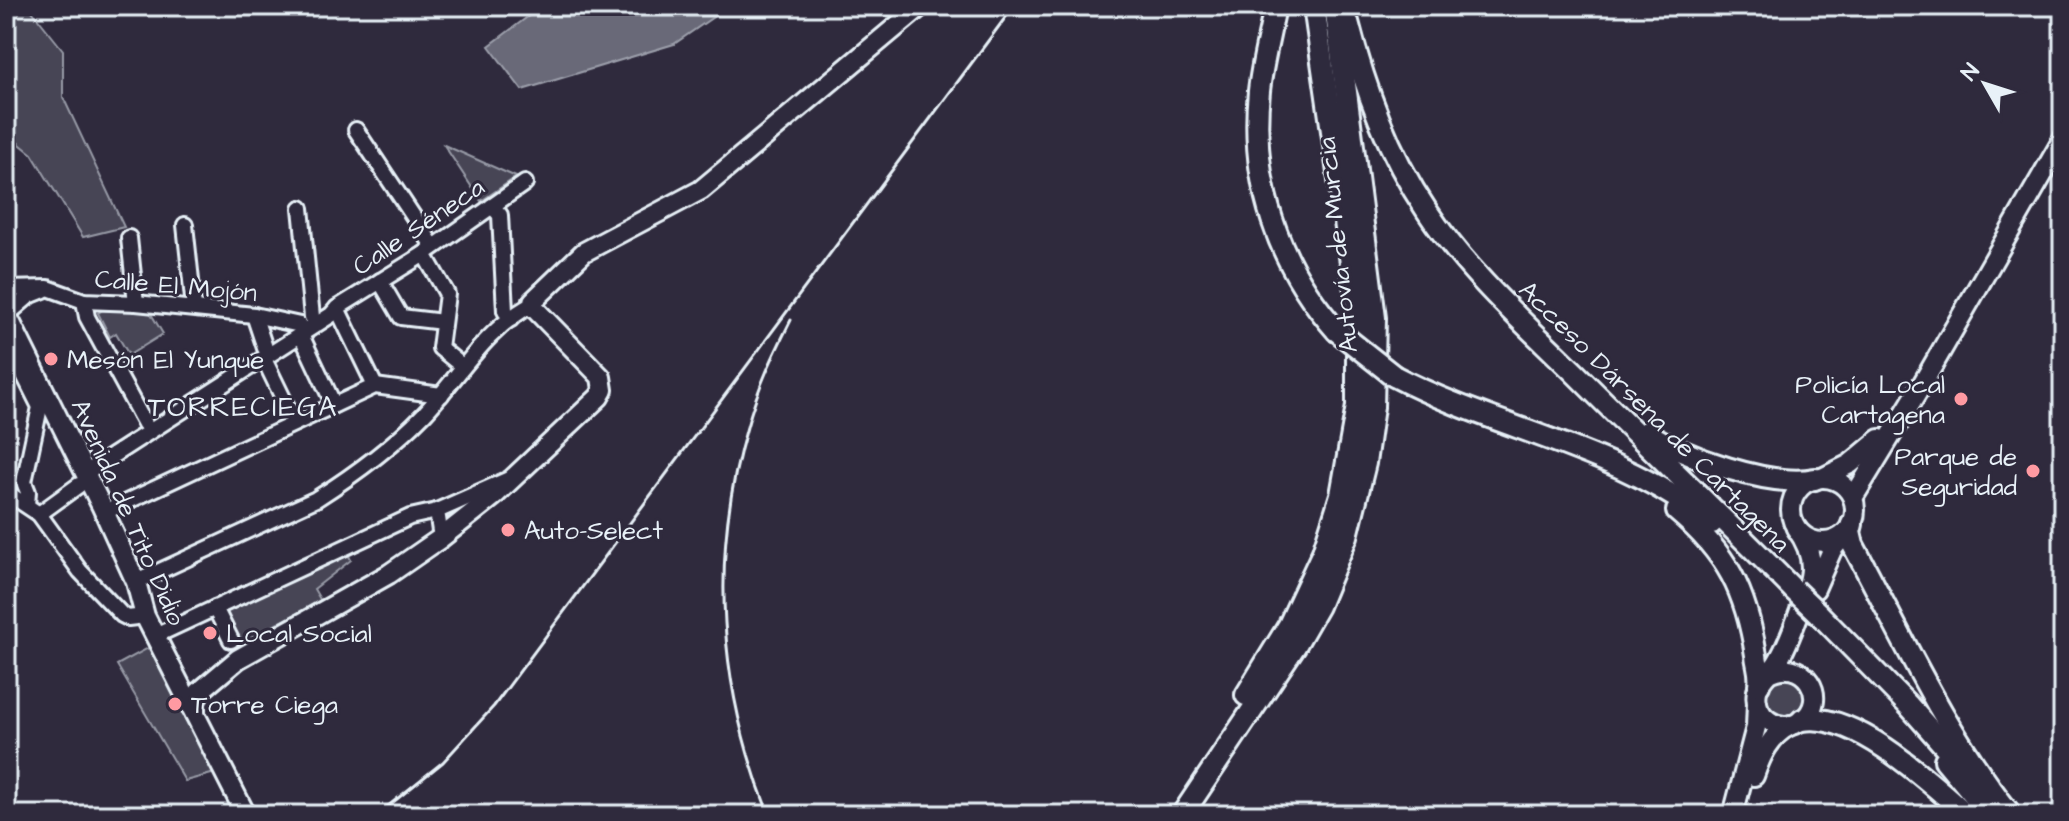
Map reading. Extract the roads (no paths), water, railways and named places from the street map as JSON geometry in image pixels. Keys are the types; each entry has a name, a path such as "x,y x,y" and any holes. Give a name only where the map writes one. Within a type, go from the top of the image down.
{"highway":[{"name":"Acceso Dársena de Cartagena","path":"1275,6 1260,89 1257,127 1260,175 1275,232 1291,266 1323,316 1337,331 1394,376 1476,412 1606,461 1664,490 1723,532 1793,594"},
{"name":"Autovía de Murcia","path":"1182,815 1282,638 1318,564 1338,508 1357,406 1357,305 1314,6"},
{"name":"Autovía de Murcia","path":"1167,815 1300,639 1329,581 1354,512 1371,421 1375,318 1335,6"},
{"name":"Acceso Dársena de Cartagena","path":"1344,6 1367,90 1384,134 1412,187 1465,261 1924,723 2004,815"},
{"path":"1544,342 1632,421 1670,447 1774,479 1799,482 1818,478"},
{"path":"1476,412 1602,466 1662,501 1698,530 1727,565 1743,596 1761,686"},
{"path":"1849,528 1853,545 1952,729 1971,761 2011,815"},
{"name":"Acceso Dársena de Cartagena","path":"1816,616 1991,815"},
{"path":"1796,723 1822,719 1857,733 1934,786 1967,815"}],"main road":[{"path":"246,815 195,714 195,702 188,684 220,663 238,659 389,574 441,538 515,477 603,390 601,377 536,311 533,304 542,289 584,252 701,190 921,6"},
{"path":"1853,498 2063,139"},
{"name":"Avenida de Tito Didio","path":"7,314 12,346 105,512 136,582 145,616 155,636 188,684"},
{"path":"1733,815 1756,727 1761,686 1783,651 1810,576 1809,553 1791,515 1793,498 1802,486 1865,454 1887,432 1917,393"},
{"path":"1743,815 1762,756 1775,736 1796,723 1811,709 1814,701 1812,688 1796,657 1797,638 1827,559 1849,528 1855,511 1853,498 1840,483 1818,478"},
{"path":"1796,528 1806,537 1819,542 1833,541 1849,528"},
{"path":"1796,723 1777,725 1766,719 1760,712 1761,686 1777,669 1790,669 1808,679"}],"street":[{"path":"356,130 428,250 447,294 440,348 462,366"},
{"name":"Calle Séneca","path":"305,325 331,315 337,308 525,183"},
{"path":"492,206 500,215 505,311 511,319"},
{"path":"301,208 305,325 334,405"},
{"path":"185,225 194,308"},
{"path":"129,238 136,303"},
{"path":"380,281 401,317 443,322"},
{"path":"7,314 29,296 48,288"},
{"name":"Calle El Mojón","path":"6,289 48,288 84,301 194,308 305,325"},
{"path":"84,301 87,317 145,424"},
{"path":"136,582 316,499 392,443 441,395 462,366 511,319 533,304"},
{"name":"Calle Séneca","path":"83,474 326,308 337,308"},
{"path":"337,308 375,386"},
{"path":"254,315 264,353 295,423"},
{"path":"12,346 40,407 24,482 33,509"},
{"name":"Calle Séneca","path":"83,474 145,424 264,353"},
{"path":"105,512 375,386 441,395"},
{"path":"33,509 83,474"},
{"path":"155,636 410,517 437,511 515,477"},
{"path":"6,492 33,509 80,571 122,615 133,618 145,616"},
{"path":"437,511 441,538"},
{"path":"215,608 231,640"}],"water":[{"path":"542,6 729,6 674,44 522,90 489,46"}],"railway":[{"path":"377,815 443,762 494,706 1014,6"},
{"path":"769,815 752,768 730,672 724,574 727,525 747,427 761,385 791,320"}],"place":[{"name":"Mesón El Yunque","path":"51,359"},
{"name":"Policía Local Cartagena","path":"1961,399"},
{"name":"Parque de Seguridad","path":"2033,471"},
{"name":"Auto-Select","path":"508,530"},
{"name":"Local Social","path":"210,633"},
{"name":"Torre Ciega","path":"175,704"}],"district":[{"name":"TORRECIEGA","path":"243,406"}]}
